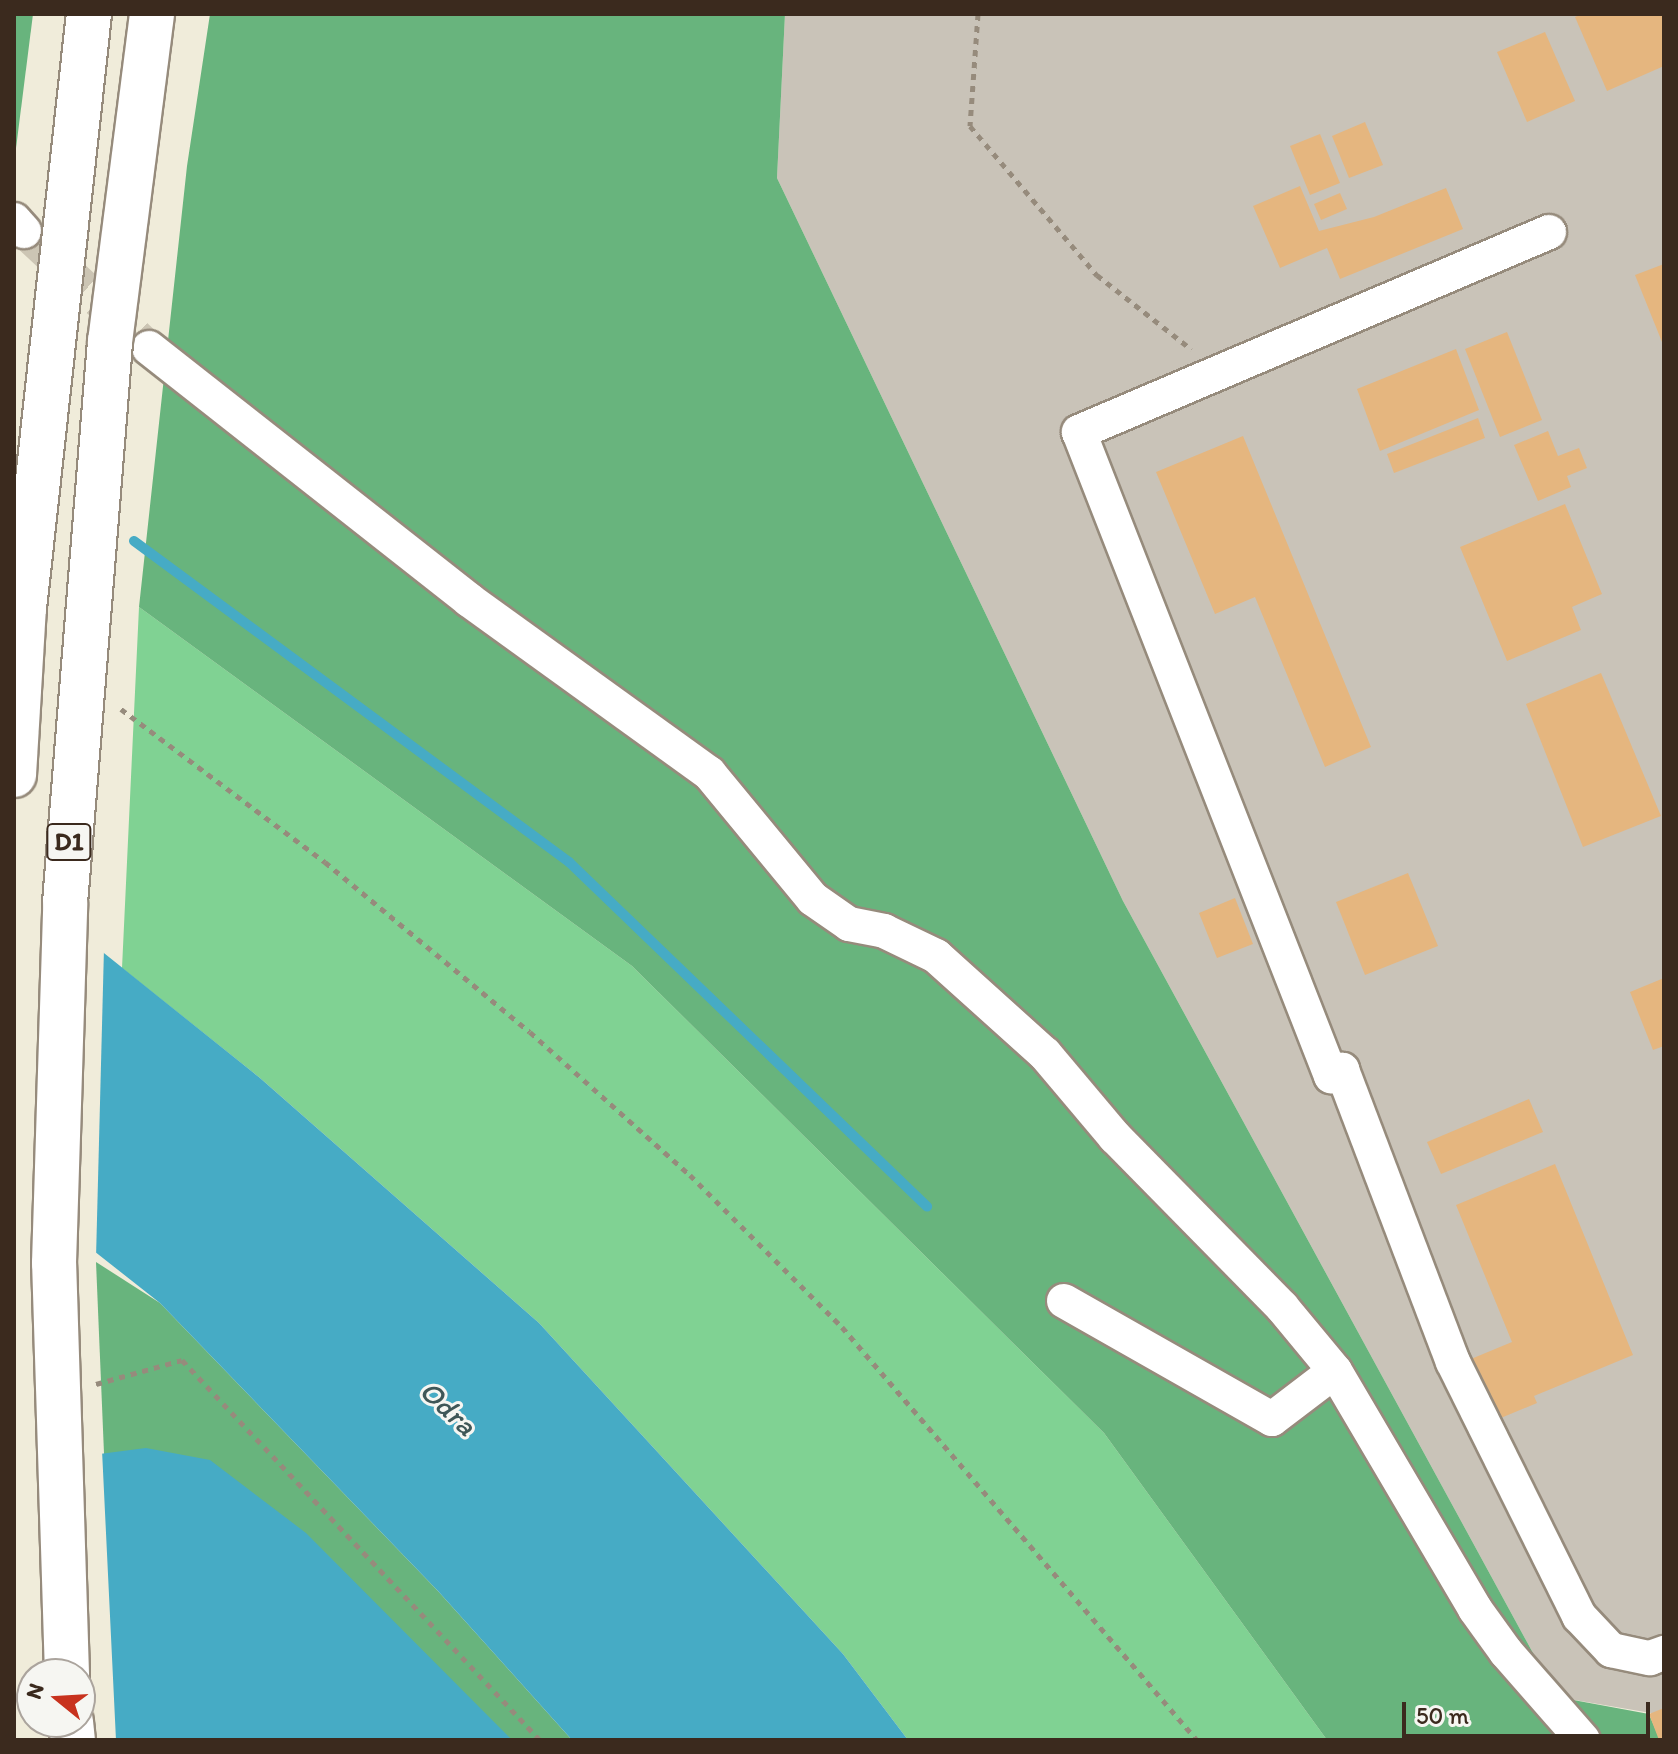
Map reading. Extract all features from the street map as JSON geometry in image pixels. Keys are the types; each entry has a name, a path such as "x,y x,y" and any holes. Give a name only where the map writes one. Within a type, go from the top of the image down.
{"highway":[{"path":"14,775 24,608 89,14"},
{"name":"D1","path":"66,1658 54,1263 65,903 110,342 152,14"}],"lane":[{"path":"1549,232 1079,432 1331,1076 1342,1070 1453,1362 1579,1616 1611,1650 1650,1658 1664,1653"},
{"path":"149,348 469,600 709,773 813,899 849,924 884,931 936,956 971,984 1045,1054 1115,1137 1282,1307 1335,1371 1475,1609 1506,1652 1583,1740"},
{"path":"1064,1301 1272,1419 1335,1371"}],"path":[{"path":"978,14 970,126 1097,275 1220,372"},
{"path":"121,709 325,862 530,1032 690,1175 842,1327 1197,1740"},
{"path":"90,1386 182,1360 540,1740"}],"shaded area":[{"path":"785,14 1664,14 1664,1735 1651,1713 1557,1697 1123,901 777,178"}],"green space":[{"path":"14,14 33,14 14,164"},
{"path":"210,14 785,14 777,178 1123,901 1557,1697 1649,1714 1660,1740 1327,1740 1104,1433 632,966 139,607 187,166"},
{"path":"139,607 632,966 1104,1433 1327,1740 908,1740 843,1654 539,1323 260,1078 122,968"},
{"path":"96,1262 160,1303 438,1591 572,1740 116,1740"}],"water":[{"name":"Odra","path":"14,881 260,1078 539,1323 843,1654 908,1740 572,1740 438,1591 160,1303 14,1188"},
{"path":"146,1448 210,1460 306,1533 512,1740 87,1740 79,1738 96,1738 96,1658 16,1658 14,1721 14,1465"}],"pier":[{"path":"14,877 104,948 96,1258 14,1193"},
{"path":"102,1450 116,1740 64,1738 96,1738 96,1658 16,1658 14,1725 14,1461"}],"building":[{"path":"1582,14 1664,14 1664,66 1607,91 1575,17"},
{"path":"1545,32 1575,101 1527,122 1497,52"},
{"path":"1365,122 1383,165 1349,178 1332,136"},
{"path":"1320,134 1340,183 1310,195 1290,146"},
{"path":"1300,186 1319,231 1374,217 1446,188 1463,229 1340,279 1327,248 1280,268 1253,206"},
{"path":"1340,193 1347,209 1321,220 1314,204"},
{"path":"1664,264 1664,347 1635,275"},
{"path":"1507,332 1542,420 1500,437 1465,349"},
{"path":"1456,349 1479,410 1380,451 1357,389"},
{"path":"1478,418 1485,438 1394,473 1387,454"},
{"path":"1548,431 1558,456 1579,448 1587,468 1567,476 1571,487 1538,501 1514,445"},
{"path":"1243,436 1371,747 1325,767 1255,597 1215,614 1156,472"},
{"path":"1565,504 1602,594 1572,607 1581,630 1507,661 1460,547"},
{"path":"1601,673 1661,816 1583,847 1526,704"},
{"path":"1408,873 1438,946 1365,975 1336,902"},
{"path":"1235,898 1253,944 1217,958 1199,913"},
{"path":"1664,978 1664,1046 1653,1050 1630,992"},
{"path":"1529,1099 1543,1132 1441,1174 1427,1142"},
{"path":"1555,1164 1633,1355 1534,1396 1537,1403 1496,1420 1471,1359 1512,1342 1456,1205"},
{"path":"1664,1708 1664,1740 1659,1740 1649,1714"}],"waterway":[{"path":"134,541 569,862 927,1207"}],"tunnel":[{"path":"24,231 149,348"}]}
